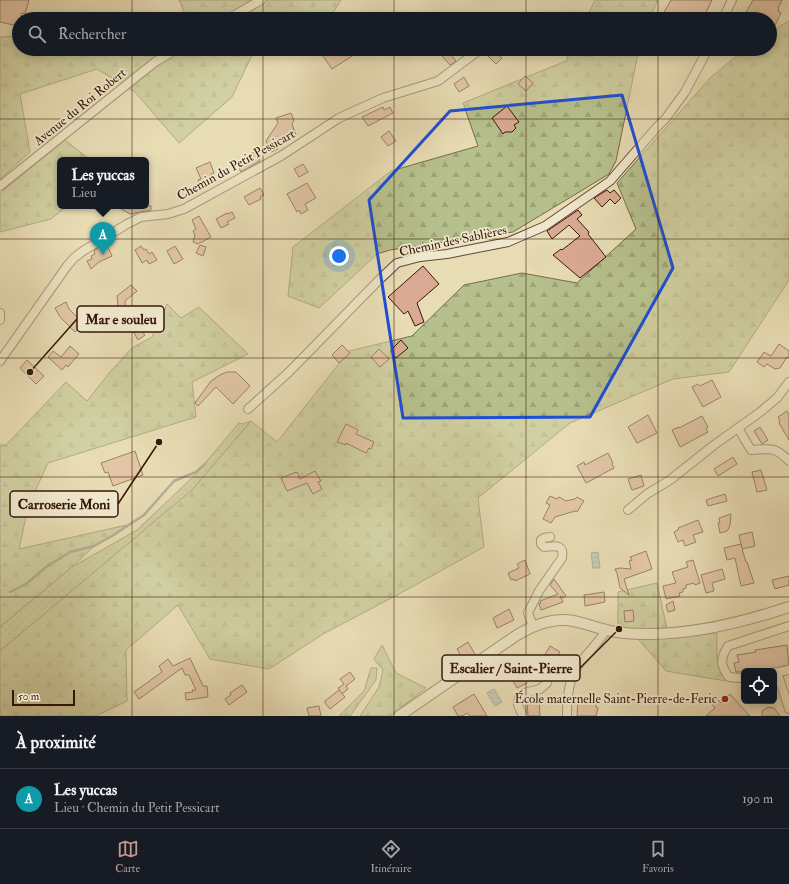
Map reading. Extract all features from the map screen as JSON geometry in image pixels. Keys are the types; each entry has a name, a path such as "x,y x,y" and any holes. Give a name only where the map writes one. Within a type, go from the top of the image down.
{"street":[{"path":"240,12 261,0"},
{"path":"726,12 732,0"},
{"name":"Avenue du Roi Robert","path":"0,186 155,62 166,56"},
{"name":"Chemin du Petit Pessicart","path":"0,361 67,266 83,251 141,217 168,214 184,209 281,156 339,118 383,98 438,80 472,56"},
{"name":"Chemin des Sablières","path":"248,408 289,372 397,263 508,242 545,226 610,181 666,118 685,92 704,56"},
{"path":"0,313 0,320"},
{"path":"628,510 647,494 670,480 777,398 789,382"},
{"path":"738,428 751,450 774,448 789,461"},
{"path":"533,626 528,613 539,591 562,558 563,554 561,549 555,545 544,547 541,544 541,540 550,537"},
{"path":"399,716 517,635 533,626 551,621 566,620 628,634 694,631 737,622 789,607"},
{"path":"741,678 729,677 723,668 723,654 728,646 789,626"},
{"path":"567,716 567,694 576,669 600,640 606,630"},
{"path":"777,672 789,670"},
{"path":"777,675 789,709"},
{"path":"523,716 518,705 519,697 524,693 540,689 547,683"}],"highlighted area":[{"path":"622,95 673,268 590,417 403,418 369,200 450,111"}],"green space":[{"path":"179,0 341,0 333,12 184,12"},
{"path":"595,0 658,0 652,12 589,12"},
{"path":"789,21 789,280 729,372 673,379 570,423 478,498 484,547 323,634 269,669 210,659 178,605 126,650 127,701 96,716 0,716 0,651 192,490 251,421 277,442 349,351 412,336 464,285 522,273 577,283 636,229 617,183 711,77 736,56 777,56 777,28"},
{"path":"12,36 12,56 252,56 232,97 179,143 135,92 97,69 20,94 30,152 0,179 0,37"},
{"path":"568,56 638,56 616,161 609,174 513,232 390,250 377,254 319,308 288,296 293,247 391,171 478,146 463,103 566,61"},
{"path":"65,140 86,157 57,157 57,209 63,209 51,219 0,232 0,193"},
{"path":"167,304 181,318 199,307 248,354 192,382 196,417 48,463 28,507 19,549 127,525 112,536 94,546 72,567 0,627 0,445 6,445 66,382 87,401 110,372 132,348 152,337"},
{"path":"251,421 191,492 0,651 0,627 72,567 137,530 195,475 239,423 243,424"},
{"path":"657,583 669,638 717,633 718,663 722,675 726,681 666,671 632,632 618,630 618,592"},
{"path":"382,645 396,673 426,688 390,716 360,716 379,687 383,670 374,659"},
{"path":"371,668 377,668 376,680 350,716 339,716 364,691"}],"water":[{"path":"598,552 600,568 593,568 591,553"},
{"path":"494,689 502,702 495,706 487,693"}],"building":[{"path":"0,0 29,0 26,12 12,12 12,25 0,22"},
{"path":"671,0 712,0 706,12 664,12"},
{"path":"753,0 782,0 778,8 778,11 781,13 777,21 777,12 746,12"},
{"path":"323,56 352,56 332,69"},
{"path":"442,56 452,56 456,61 450,65"},
{"path":"488,56 500,56 502,58 496,64"},
{"path":"525,76 533,83 526,91 518,84"},
{"path":"464,77 469,86 459,92 454,84"},
{"path":"507,106 519,122 514,125 516,128 512,132 505,132 503,134 492,118"},
{"path":"383,107 384,110 390,107 393,113 368,126 362,117"},
{"path":"291,113 294,120 292,124 296,135 290,138 291,140 276,145 278,149 271,152 266,141 278,123 276,118"},
{"path":"389,131 396,141 388,146 381,137"},
{"path":"255,152 260,161 241,172 239,168 247,163 246,160 250,158 248,155"},
{"path":"210,162 214,173 211,174 214,181 201,187 198,180 201,179 196,168"},
{"path":"303,164 308,172 299,177 294,169"},
{"path":"307,183 316,198 305,204 308,210 301,214 299,210 297,212 287,194"},
{"path":"260,188 264,195 260,197 261,199 249,205 244,197"},
{"path":"607,190 610,193 614,190 621,198 615,204 610,199 602,207 594,198"},
{"path":"149,206 151,206 151,210 130,214 121,209 149,209"},
{"path":"578,210 582,215 577,219 589,232 588,234 606,257 580,278 553,255 580,236 569,225 552,239 547,231"},
{"path":"232,212 235,218 227,222 229,224 221,228 216,219"},
{"path":"199,216 211,237 198,244 193,242 195,235 193,231 196,229 192,220"},
{"path":"106,243 112,256 99,262 91,269 87,261 92,259 91,256 95,254 95,250"},
{"path":"200,245 206,247 203,256 196,253"},
{"path":"141,246 144,250 146,249 149,254 152,252 157,260 149,264 147,260 142,263 135,250"},
{"path":"175,246 183,259 174,264 167,251"},
{"path":"423,266 439,284 417,303 424,322 415,326 408,311 404,314 388,297"},
{"path":"131,285 137,291 125,301 126,314 119,315 117,296"},
{"path":"66,302 69,309 83,323 75,332 60,317 55,308"},
{"path":"144,321 149,328 142,332 145,335 138,340 134,333 136,332 134,328"},
{"path":"401,340 408,348 396,358 390,351"},
{"path":"779,344 789,351 789,358 787,357 780,368 775,369 767,364 764,367 757,362 764,352 771,356"},
{"path":"342,345 350,353 339,363 332,355"},
{"path":"70,346 79,354 68,367 66,365 62,370 48,357 53,351 61,357"},
{"path":"379,349 389,359 380,367 371,357"},
{"path":"27,360 44,376 36,384 20,368"},
{"path":"227,372 236,372 250,386 233,404 216,387 198,406 195,403 211,381"},
{"path":"712,380 721,397 703,407 692,387 698,384 700,386"},
{"path":"787,411 789,415 789,440 779,423 780,421 778,417"},
{"path":"648,415 657,433 637,443 628,427"},
{"path":"702,416 708,427 706,428 708,432 680,447 672,430"},
{"path":"346,424 358,430 356,434 374,442 371,449 369,448 366,453 346,443 346,445 337,442"},
{"path":"760,427 768,440 762,444 754,431"},
{"path":"135,451 143,475 113,486 108,472 105,473 101,463"},
{"path":"608,453 614,468 586,483 577,466 584,462 585,465"},
{"path":"733,457 737,464 718,476 714,469"},
{"path":"761,470 767,490 757,492 752,472"},
{"path":"315,471 321,481 318,482 322,489 313,494 307,483 287,491 281,478 297,472 300,479"},
{"path":"641,475 644,486 632,490 628,479"},
{"path":"725,494 727,501 708,506 706,500"},
{"path":"550,496 557,499 559,497 566,501 577,497 584,501 577,512 575,511 555,517 551,523 543,519 550,505 546,503"},
{"path":"731,514 730,526 727,531 720,533 718,523 720,523 719,518"},
{"path":"698,520 703,532 693,535 696,542 685,546 683,540 678,542 674,532 679,529 678,528"},
{"path":"752,532 755,546 742,549 754,583 741,586 735,558 727,560 724,548 741,544 742,548 739,535"},
{"path":"646,551 652,569 624,579 629,595 620,588 615,569 631,569 629,561 632,560 630,557"},
{"path":"525,560 530,574 515,581 514,579 511,580 508,573 519,568 517,564"},
{"path":"693,560 700,583 695,585 694,583 686,585 683,592 679,593 680,596 666,599 663,586 676,583 672,572 688,567 686,562"},
{"path":"722,569 725,579 712,583 714,591 706,593 701,575"},
{"path":"789,576 789,585 775,589 772,580"},
{"path":"554,579 566,596 563,598 560,596 563,602 541,610 539,604 541,603 540,601 558,594 550,585"},
{"path":"604,592 605,602 585,606 584,595"},
{"path":"673,601 675,610 668,612 666,605"},
{"path":"509,609 514,620 497,628 493,618"},
{"path":"633,610 634,621 625,622 624,611"},
{"path":"468,642 476,656 465,663 457,649"},
{"path":"787,645 789,665 774,668 741,668 741,672 736,672 734,663 739,662 737,655 756,652 755,650"},
{"path":"550,646 560,652 555,660 556,674 544,674 543,658"},
{"path":"190,658 203,686 207,686 208,697 186,700 185,693 196,690 189,675 185,675 182,668 139,699 134,692 162,672 159,666 168,659 173,666"},
{"path":"510,661 522,662 521,672 527,683 517,688 511,677 509,677"},
{"path":"350,672 355,679 346,686 348,689 342,694 338,688 344,684 340,679"},
{"path":"242,685 247,692 229,705 225,699 231,695 230,693"},
{"path":"339,690 345,697 330,709 325,701"},
{"path":"474,694 487,716 470,716 467,713 462,716 458,716 453,707"},
{"path":"730,694 750,716 706,716 715,708 710,702 715,697 721,703"},
{"path":"596,698 596,707 598,708 596,716 577,716 578,699"},
{"path":"539,699 540,716 528,716 527,701"},
{"path":"319,706 321,716 309,716 307,708"},
{"path":"768,707 774,708 780,716 762,716 762,711"}],"waterway":[{"path":"10,592 26,584 46,567 70,552 94,546 144,515 174,481 196,472 205,464"}],"place":[{"name":"Les yuccas","path":"103,255"},
{"name":"Mar e souleu","path":"30,372"},
{"name":"Carroserie Moni","path":"159,442"},
{"name":"Escalier / Saint-Pierre","path":"619,629"},
{"name":"École maternelle Saint-Pierre-de-Feric","path":"725,699"}]}
